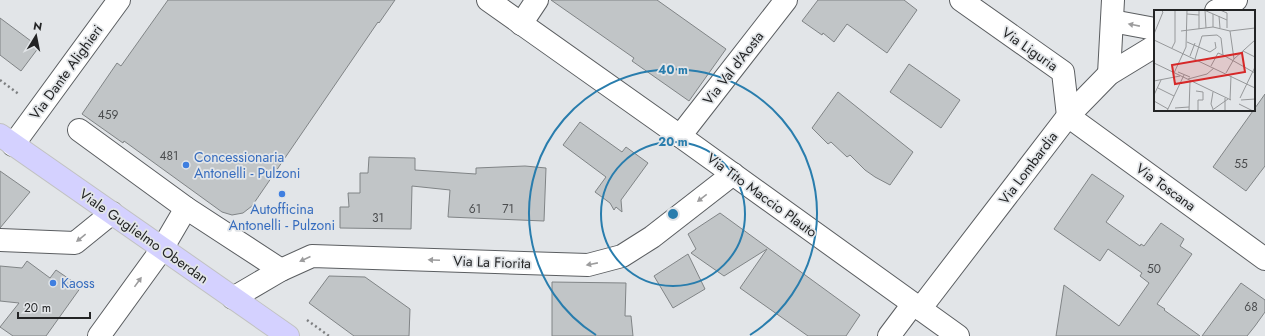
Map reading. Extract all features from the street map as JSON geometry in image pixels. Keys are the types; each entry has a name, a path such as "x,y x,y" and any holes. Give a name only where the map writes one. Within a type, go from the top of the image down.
{"main road":[{"name":"Viale Guglielmo Oberdan","path":"7,140 233,298 278,332"}],"street":[{"name":"Via Dante Alighieri","path":"7,140 118,0"},
{"name":"Via Tito Maccio Plauto","path":"488,0 958,336"},
{"path":"521,24 536,0"},
{"name":"Via Val d'Aosta","path":"680,136 786,0"},
{"name":"Via Liguria","path":"961,0 1063,72 1068,116"},
{"path":"1218,10 1236,0"},
{"path":"1109,74 1113,10 1154,29"},
{"name":"Via Lombardia","path":"889,336 916,306 1068,116 1109,74 1154,47"},
{"name":"Via Toscana","path":"1068,116 1265,259"},
{"path":"79,130 186,208 281,270"},
{"name":"Via La Fiorita","path":"233,298 281,270 312,256 588,265 622,256 652,237 733,174"},
{"path":"98,336 162,249 186,208"},
{"path":"0,240 75,243 112,213"}],"building":[{"path":"168,0 395,0 379,23 378,22 252,206 243,213 232,215 222,212 124,141 123,143 82,114 117,63 121,66"},
{"path":"551,0 657,0 726,49 689,101 632,61 634,58"},
{"path":"818,0 904,0 917,10 887,53 847,24 834,42 823,33 822,35 802,21"},
{"path":"0,18 39,47 21,71 0,55"},
{"path":"909,64 960,100 941,128 890,92"},
{"path":"838,92 913,152 890,185 865,170 850,155 847,157 831,142 828,144 812,128"},
{"path":"1265,94 1265,166 1246,191 1213,167 1253,111 1255,111 1255,108"},
{"path":"580,122 622,152 626,147 648,163 621,200 622,212 616,207 614,210 610,203 595,192 606,177 563,145"},
{"path":"369,157 415,158 415,170 476,174 476,168 525,166 546,168 544,221 448,217 450,190 412,186 411,229 340,228 340,207 349,207 348,193 360,193 360,173 368,173"},
{"path":"0,171 30,192 0,228"},
{"path":"1092,174 1124,196 1106,222 1140,246 1141,244 1144,246 1161,223 1184,239 1180,246 1192,254 1157,304 1200,336 1056,336 1064,285 1119,326 1149,283 1140,276 1142,273 1108,249 1100,261 1054,229"},
{"path":"720,213 860,315 846,336 808,336 740,288 767,249 724,276 691,253 696,249 688,234"},
{"path":"688,254 705,289 673,308 654,276"},
{"path":"27,261 50,278 56,270 81,287 46,336 13,336 0,327 19,303 0,301 0,266 22,268"},
{"path":"329,276 365,277 410,309 409,336 354,336 309,303"},
{"path":"552,282 626,283 625,316 631,316 633,336 552,336"},
{"path":"1241,283 1265,300 1265,312 1255,326 1247,336 1202,336"}],"place":[{"name":"Concessionaria Antonelli - Pulzoni","path":"186,165"},
{"name":"Autofficina Antonelli - Pulzoni","path":"282,194"},
{"name":"Kaoss","path":"53,283"}]}
